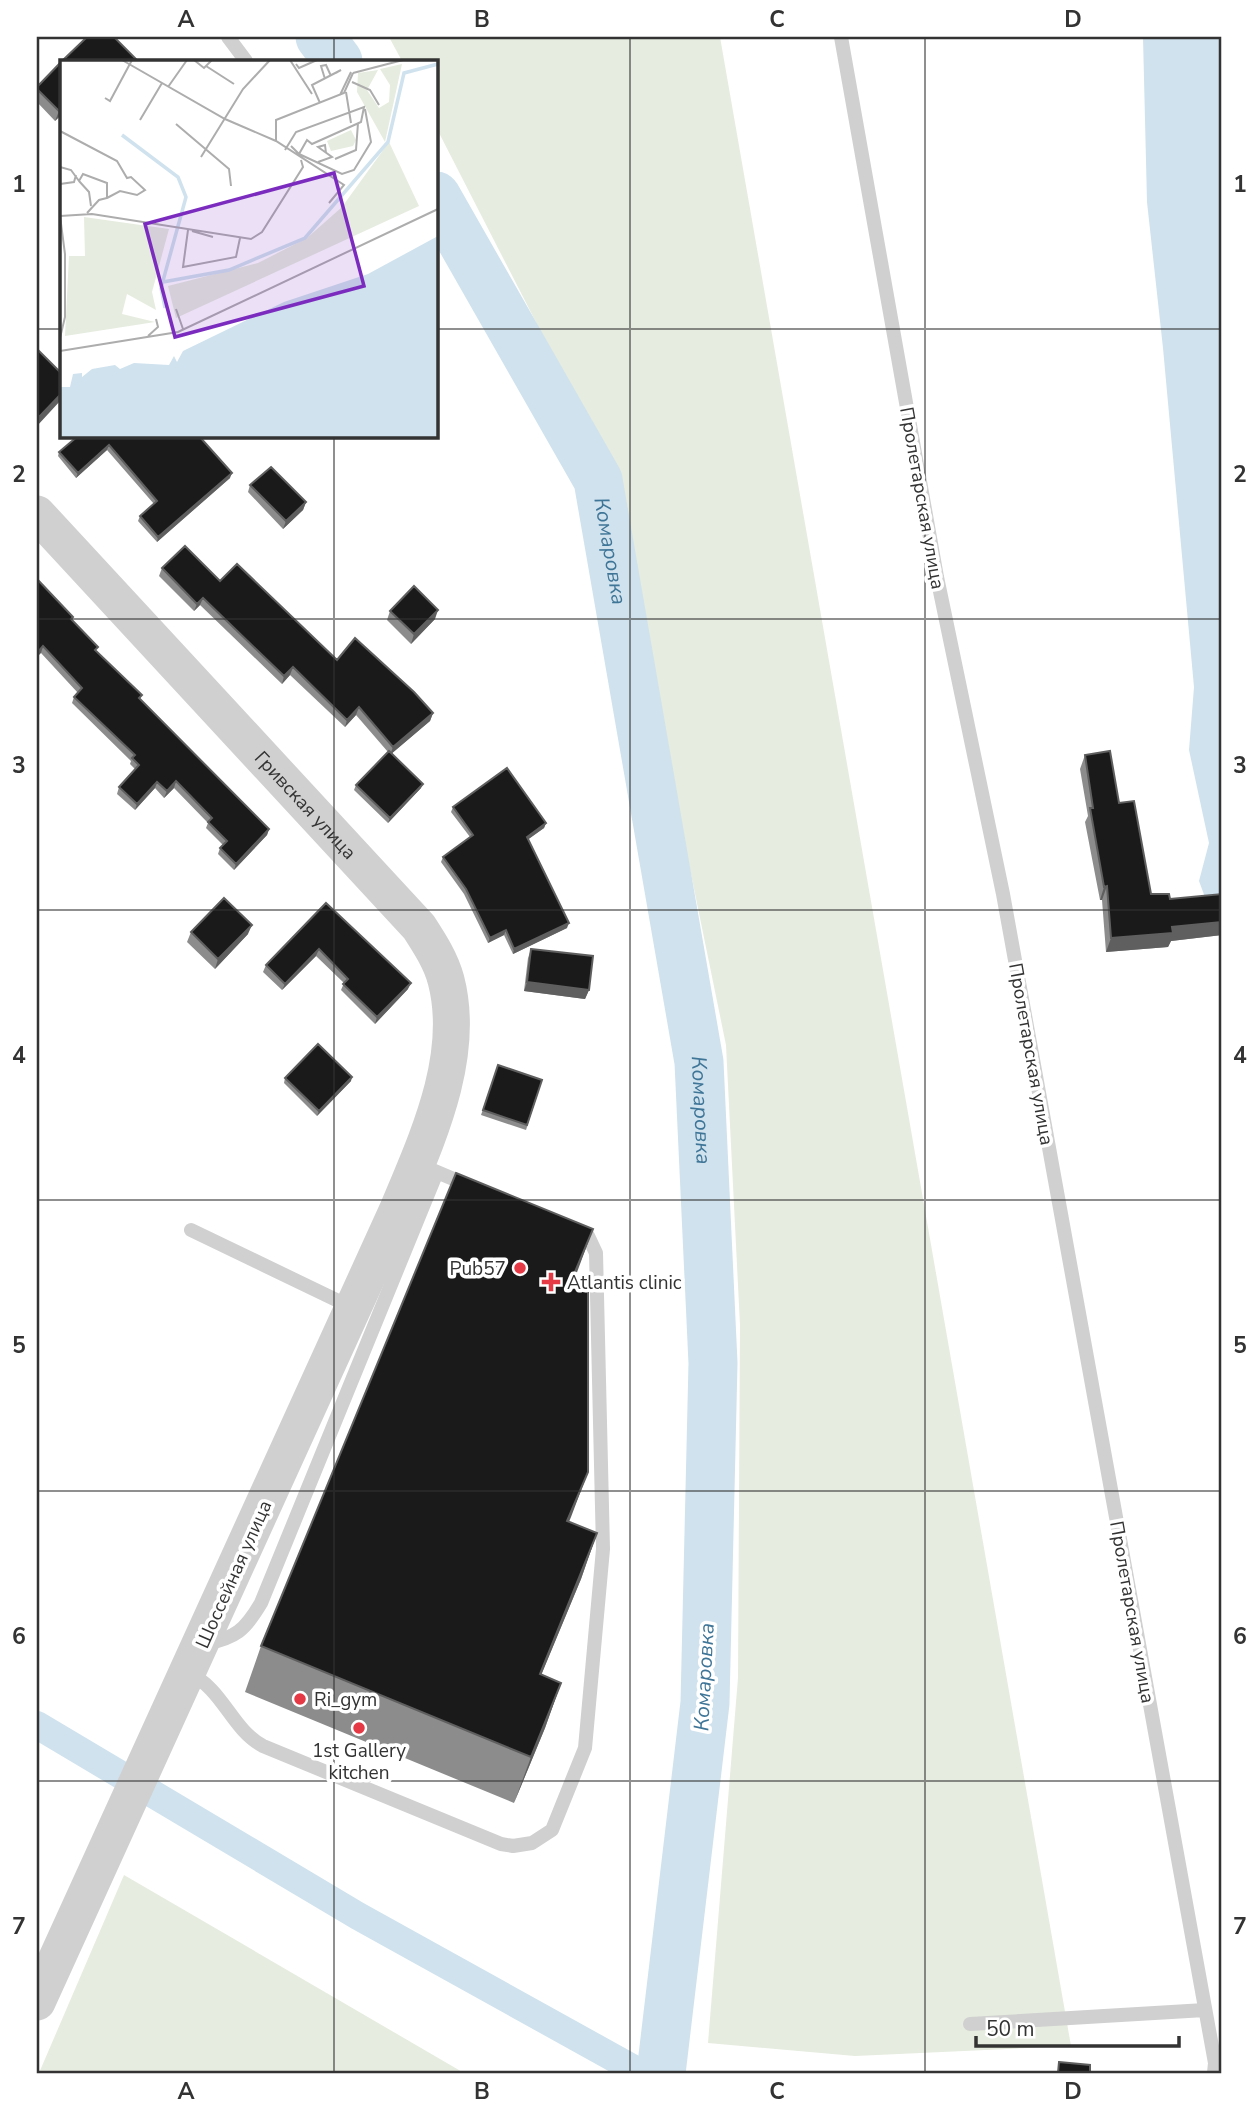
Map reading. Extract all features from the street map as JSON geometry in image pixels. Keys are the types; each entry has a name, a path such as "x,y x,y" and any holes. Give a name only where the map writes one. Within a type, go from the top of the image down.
{"street":[{"name":"Гривская улица","path":"37,514 419,927 437,956 445,979 452,1020 451,1044 426,1160"},
{"name":"Шоссейная улица","path":"37,2001 353,1308 426,1160"}],"lane":[{"path":"228,37 245,60"},
{"name":"Пролетарская улица","path":"841,37 937,577 1006,907 1215,2063 1214,2073"},
{"path":"487,1193 426,1160 261,1603 251,1621 242,1630 194,1659 210,1686 250,1736 263,1746 501,1844 513,1846 533,1843 552,1830 585,1748 604,1534 596,1253 593,1242 586,1233 561,1223"},
{"path":"191,1230 353,1308"},
{"path":"970,2024 1205,2010"}],"shaded area":[{"path":"389,37 720,37 1071,2046 855,2056 708,2043 738,1678 740,1325 726,1045 606,459 438,131 438,60 401,60"},
{"path":"124,1875 464,2073 39,2073"}],"water":[{"path":"1143,37 1222,37 1222,928 1213,919 1199,881 1209,843 1189,750 1194,687 1147,202"}],"building":[{"path":"87,37 114,37 136,59 134,60 63,60"},
{"path":"60,63 59,111 37,87"},
{"path":"38,350 60,372 60,395 39,417 37,415"},
{"path":"76,438 201,438 232,473 158,537 140,516 157,501 109,445 78,473 59,452"},
{"path":"271,467 306,502 286,521 250,485"},
{"path":"185,546 220,581 237,564 337,660 355,638 433,713 393,747 359,707 347,720 293,667 284,676 203,598 197,604 162,568"},
{"path":"37,579 98,647 95,650 142,695 139,698 269,829 236,864 220,848 227,841 208,822 212,818 176,781 167,791 157,782 137,804 119,787 139,765 132,758 135,755 74,697 82,688 43,646 37,653"},
{"path":"414,586 438,610 414,634 390,611"},
{"path":"389,751 423,784 390,818 356,785"},
{"path":"1110,751 1119,803 1134,801 1151,894 1169,894 1170,899 1222,894 1222,922 1172,927 1173,933 1111,938 1107,886 1104,887 1090,808 1093,808 1085,755"},
{"path":"507,768 546,823 527,837 569,923 514,949 506,930 490,938 466,889 443,857 473,835 453,807"},
{"path":"224,898 252,925 218,959 191,932"},
{"path":"326,903 411,983 377,1017 343,984 348,979 319,949 285,984 266,965"},
{"path":"531,949 593,956 589,990 527,982"},
{"path":"318,1044 352,1077 319,1111 285,1078"},
{"path":"498,1065 542,1080 527,1125 483,1110"},
{"path":"456,1173 593,1229 572,1279 588,1286 588,1472 567,1521 597,1533 540,1674 561,1683 531,1757 261,1646"},
{"path":"1059,2062 1090,2065 1090,2073 1058,2073"}],"waterway":[{"name":"Комаровка","path":"320,37 337,60"},
{"name":"Комаровка","path":"438,200 598,480 699,1062 713,1363 705,1703 661,2073"},
{"path":"37,1725 358,1916 641,2073"}],"place":[{"name":"Pub57","path":"520,1268"},
{"name":"Atlantis clinic","path":"551,1282"},
{"name":"Ri_gym","path":"300,1699"},
{"name":"1st Gallery kitchen","path":"359,1728"}]}
